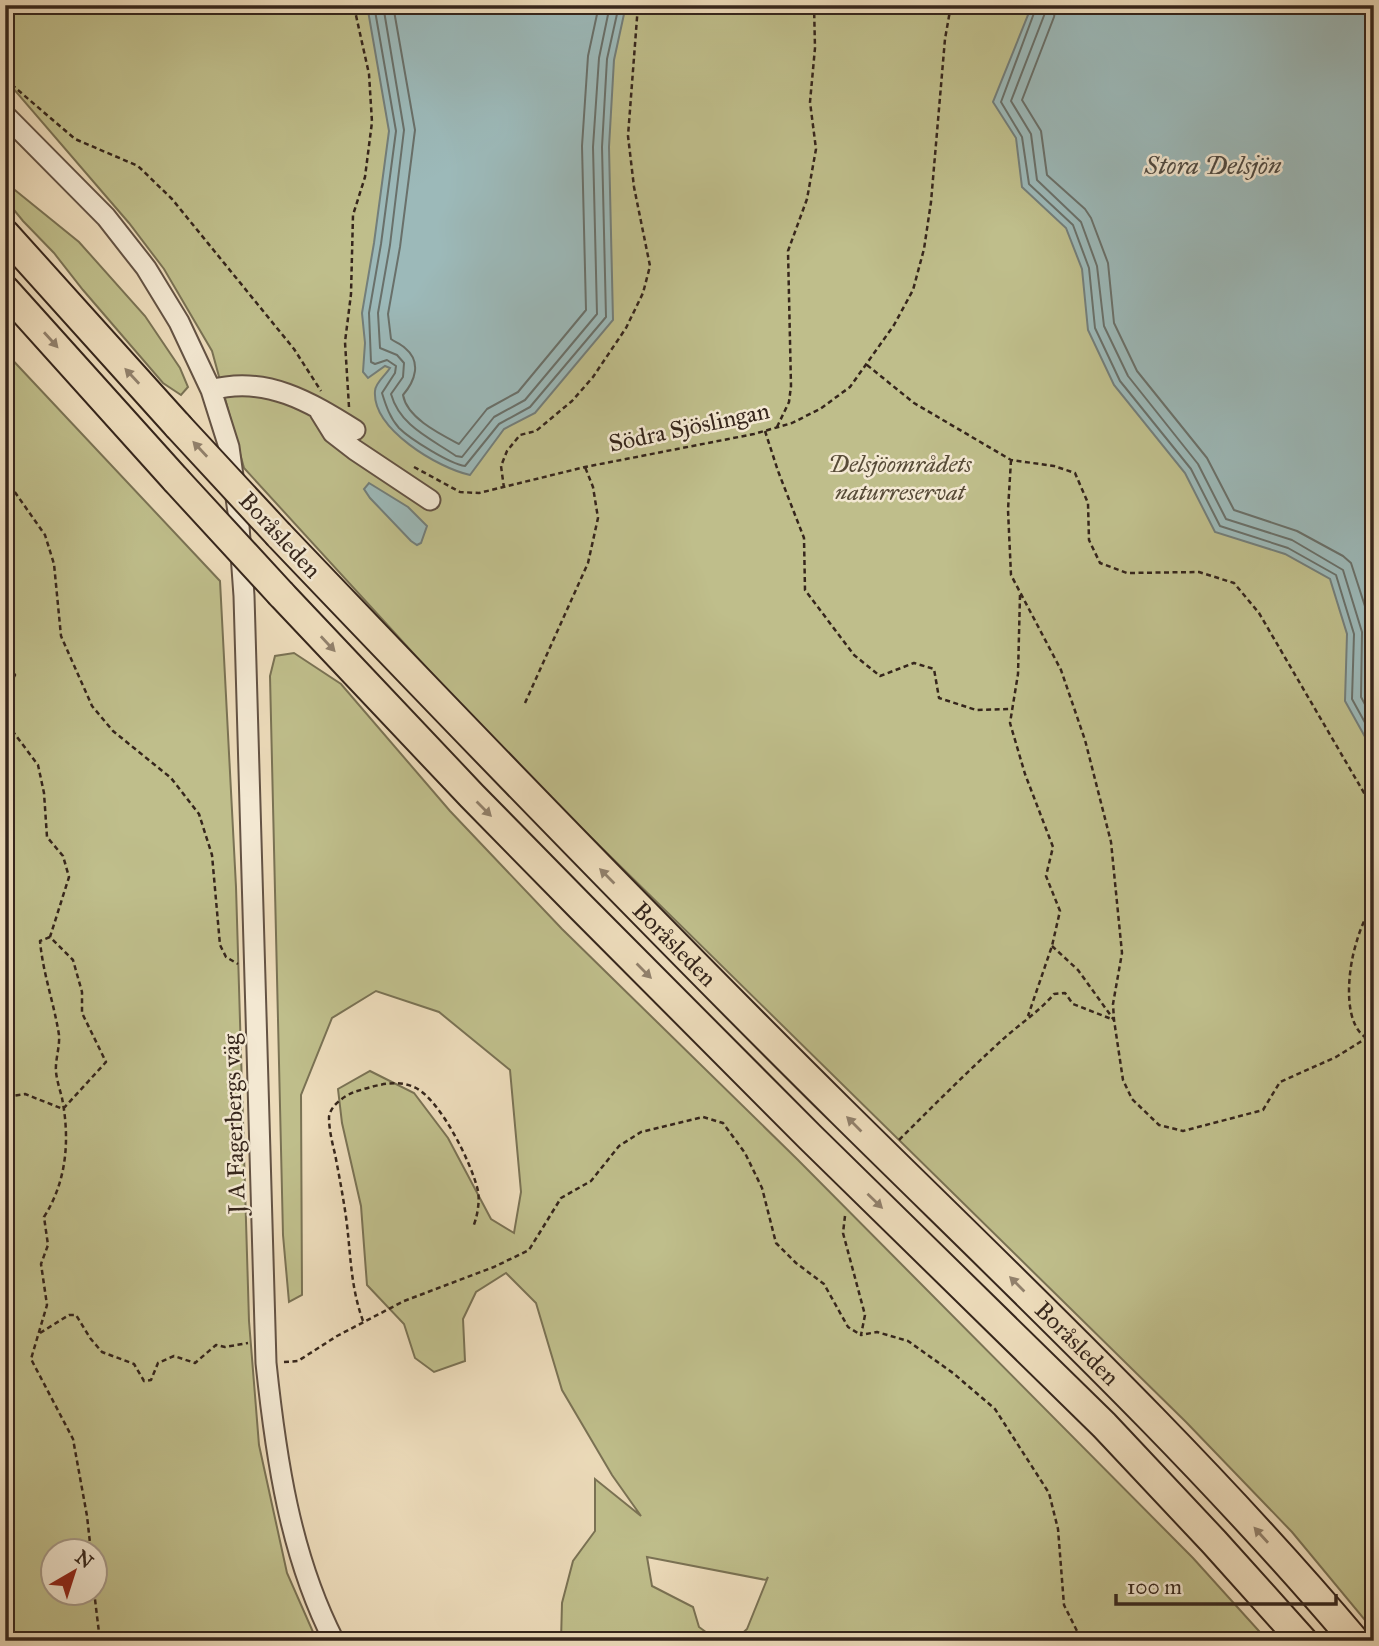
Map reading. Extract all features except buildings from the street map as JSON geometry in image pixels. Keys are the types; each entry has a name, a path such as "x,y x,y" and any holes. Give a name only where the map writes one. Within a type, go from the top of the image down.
{"highway":[{"name":"Boråsleden","path":"5,234 279,535 610,880 1132,1398 1244,1516 1355,1641"},
{"name":"Boråsleden","path":"5,290 281,594 472,796 810,1137 1104,1425 1303,1641"}],"street":[{"path":"5,115 106,217 146,268 178,322 211,390 240,385 264,386 322,402 355,430"},
{"name":"J A Fagerbergs väg","path":"211,390 229,447 244,596 266,1363 273,1431 291,1521 312,1587 334,1641"},
{"path":"322,402 333,433 430,500"}],"path":[{"path":"351,5 355,11 369,74 372,122 365,177 353,215 351,294 345,342 349,408 355,430"},
{"path":"504,488 501,466 507,452 520,435 536,431 572,401 586,385 626,328 643,293 650,266 634,187 628,136 638,5"},
{"path":"777,427 789,402 791,386 788,251 807,199 816,149 810,102 815,48 813,5"},
{"name":"Södra Sjöslingan","path":"413,467 460,492 479,493 584,467 765,431 820,409 850,387 894,325 913,290 924,249 945,39 951,5"},
{"path":"5,79 75,139 138,166 172,199 294,349 322,402"},
{"path":"867,365 914,403 1011,460 1054,466 1075,474 1088,503 1089,540 1100,563 1127,573 1199,572 1234,583 1259,613 1374,810"},
{"path":"765,431 804,538 805,590 854,654 880,676 914,663 934,669 939,698 975,710 1012,709"},
{"path":"1011,460 1008,510 1011,575 1061,670 1085,740 1111,842 1122,953 1113,1004 1114,1020 1123,1080 1132,1099 1159,1125 1183,1130 1262,1110 1280,1082 1336,1057 1366,1039"},
{"path":"524,703 588,563 598,518 593,487 584,467"},
{"path":"5,478 45,535 54,564 61,636 92,706 113,731 171,778 199,814 212,856 220,945 226,957 235,964"},
{"path":"1020,592 1018,674 1010,723 1025,774 1053,847 1046,876 1060,911 1052,946 1028,1016"},
{"path":"5,650 15,675 7,690 11,729 38,765 44,793 47,837 63,856 69,877 50,937"},
{"path":"1374,898 1355,946 1349,1005 1353,1023 1366,1039 1374,1041"},
{"path":"50,937 73,960 82,992 82,1013 106,1062 64,1109"},
{"path":"50,937 40,941 60,1038 56,1074 64,1109 67,1145 57,1197 44,1217 48,1245 41,1264 47,1305 31,1359 73,1439 89,1538"},
{"path":"1052,946 1078,970 1114,1020"},
{"path":"899,1140 956,1082 1028,1016 1044,1006 1054,994 1065,993 1073,1004 1114,1020"},
{"path":"363,1321 351,1279 346,1217 329,1115 334,1106 349,1094 389,1083 414,1087 430,1097 459,1144 478,1192 476,1220 472,1227"},
{"path":"5,1097 25,1094 64,1109"},
{"path":"266,1363 298,1361 363,1321 404,1301 494,1267 529,1250 561,1198 591,1181 619,1146 641,1132 703,1117 723,1123 745,1153 762,1188 776,1243 796,1263 824,1284 848,1327 861,1335 877,1332 908,1341 953,1373 995,1409 1049,1493 1058,1529 1065,1605 1082,1641"},
{"path":"845,1216 843,1233 865,1315 861,1335"},
{"path":"38,1334 69,1315 76,1315 102,1352 134,1364 144,1381 151,1380 158,1363 174,1356 195,1363 216,1345 225,1347 265,1341"},
{"path":"96,1608 100,1641"}],"green space":[{"name":"Delsjöområdets naturreservat","path":"5,5 1374,5 1374,1631 1292,1532 1186,1422 499,747 244,468 212,351 164,269 129,223 5,79"},
{"path":"5,182 79,242 145,316 180,368 188,387 181,395 163,383 54,253 23,221 5,199"},
{"path":"5,352 220,581 236,887 249,1321 259,1445 287,1573 317,1641 5,1641"},
{"path":"294,653 341,684 450,811 562,929 797,1159 1193,1558 1268,1641 734,1641 747,1629 768,1577 766,1580 647,1557 652,1586 693,1607 699,1627 718,1641 561,1641 562,1603 573,1561 595,1531 595,1479 641,1516 612,1475 562,1390 536,1303 506,1273 476,1292 463,1319 465,1361 434,1372 415,1358 404,1324 367,1285 361,1206 342,1123 338,1089 370,1071 414,1093 448,1138 491,1219 514,1233 521,1192 510,1070 439,1012 376,991 332,1018 301,1095 302,1295 289,1302 283,1235 270,676 275,656"}],"water":[{"path":"367,5 626,5 614,60 609,147 613,320 535,413 504,429 470,475 441,464 409,445 384,419 377,405 375,388 390,368 385,366 368,378 363,372 365,343 362,313 389,131"},
{"name":"Stora Delsjön","path":"1032,5 1374,5 1374,753 1345,701 1347,634 1330,579 1285,554 1215,532 1185,473 1114,385 1088,330 1082,269 1066,228 1022,187 1016,138 993,102"},
{"path":"369,483 408,507 427,526 421,543 417,545 411,541 370,498 364,489"}]}
